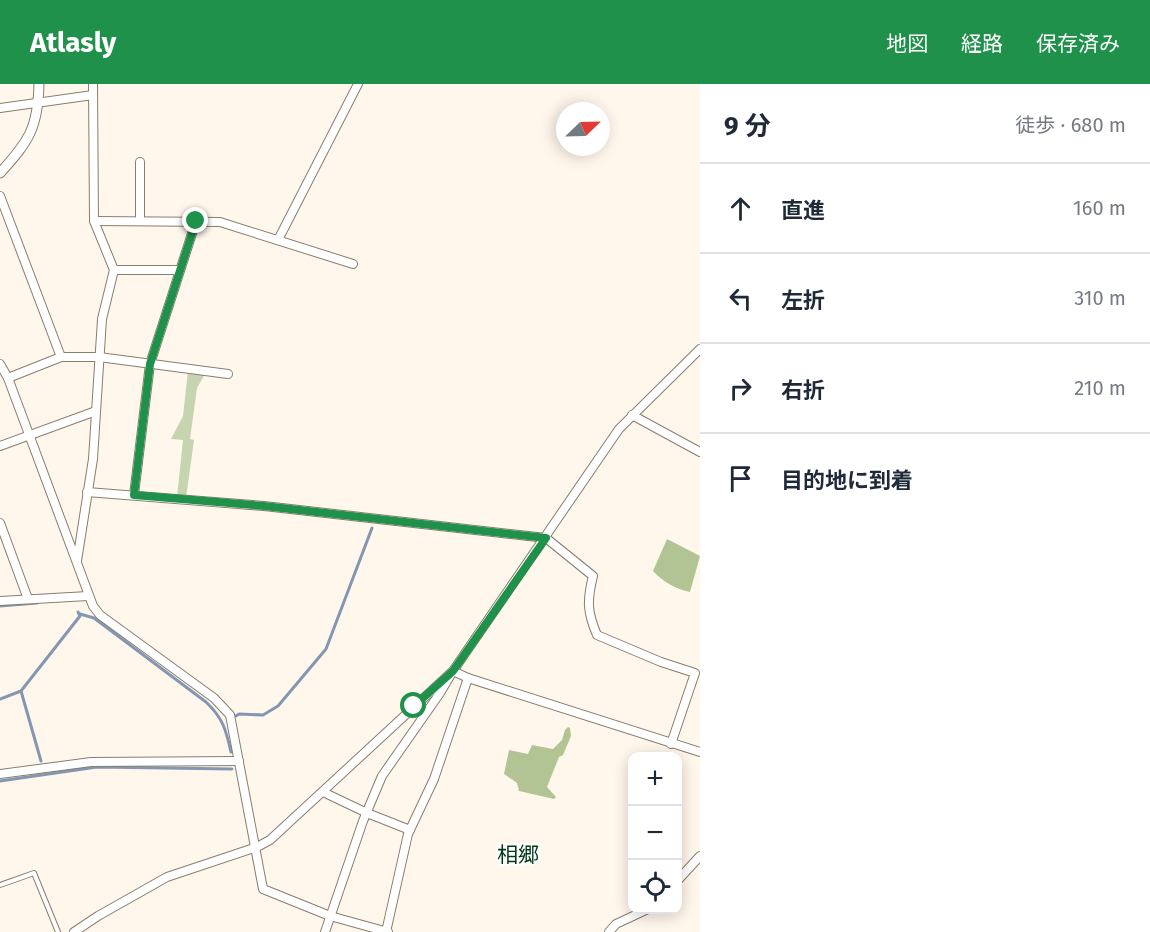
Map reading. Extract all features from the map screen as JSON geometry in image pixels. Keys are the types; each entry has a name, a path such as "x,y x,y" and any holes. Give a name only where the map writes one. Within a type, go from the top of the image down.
{"street":[{"path":"0,173 32,132 39,103 39,84"},
{"path":"76,564 93,459 102,319 114,270 94,221 93,84"},
{"path":"278,240 358,84"},
{"path":"0,108 93,96"},
{"path":"140,221 141,162"},
{"path":"0,196 61,357"},
{"path":"94,221 220,222 353,264"},
{"path":"134,495 150,364 196,221"},
{"path":"114,270 180,270"},
{"path":"325,932 382,776 619,429 700,348"},
{"path":"8,378 61,357 99,357 228,374"},
{"path":"0,364 8,378 88,596 100,615 214,698 230,715 257,847 263,889 330,916 387,932 410,830 434,779 468,678"},
{"path":"0,446 96,411"},
{"path":"632,415 700,452"},
{"path":"87,492 264,506 546,538 593,576 587,599 591,622 597,634 661,662 695,673 671,744"},
{"path":"0,523 28,599"},
{"path":"0,601 88,596"},
{"path":"453,671 468,678 700,752"},
{"path":"74,932 167,877 257,847 270,840 453,671"},
{"path":"0,774 91,762 239,761"},
{"path":"323,792 410,830"},
{"path":"682,876 700,856"},
{"path":"609,932 616,924 636,914"}],"lane":[{"path":"0,885 34,873 58,932"}],"green space":[{"path":"188,371 205,374 197,388 190,439 194,440 186,498 177,497 183,440 171,439 183,416"},
{"path":"667,539 700,556 690,592 670,584 653,571"},
{"path":"568,727 571,736 563,755 559,757 547,787 556,797 554,799 519,791 517,783 504,774 509,750 528,754 532,745 553,749 562,740"}],"waterway":[{"path":"236,716 239,714 263,715 278,706 326,649 372,528"},
{"path":"0,606 37,603"},
{"path":"0,699 21,691 80,616 78,612"},
{"path":"80,614 94,618 206,702 223,725 231,752"},
{"path":"21,691 41,761"},
{"path":"0,781 97,767 232,769"}],"district":[{"name":"相郷","path":"518,855"}],"route":[{"path":"196,221 150,364 134,495 264,506 546,538 453,671 414,706"}]}
